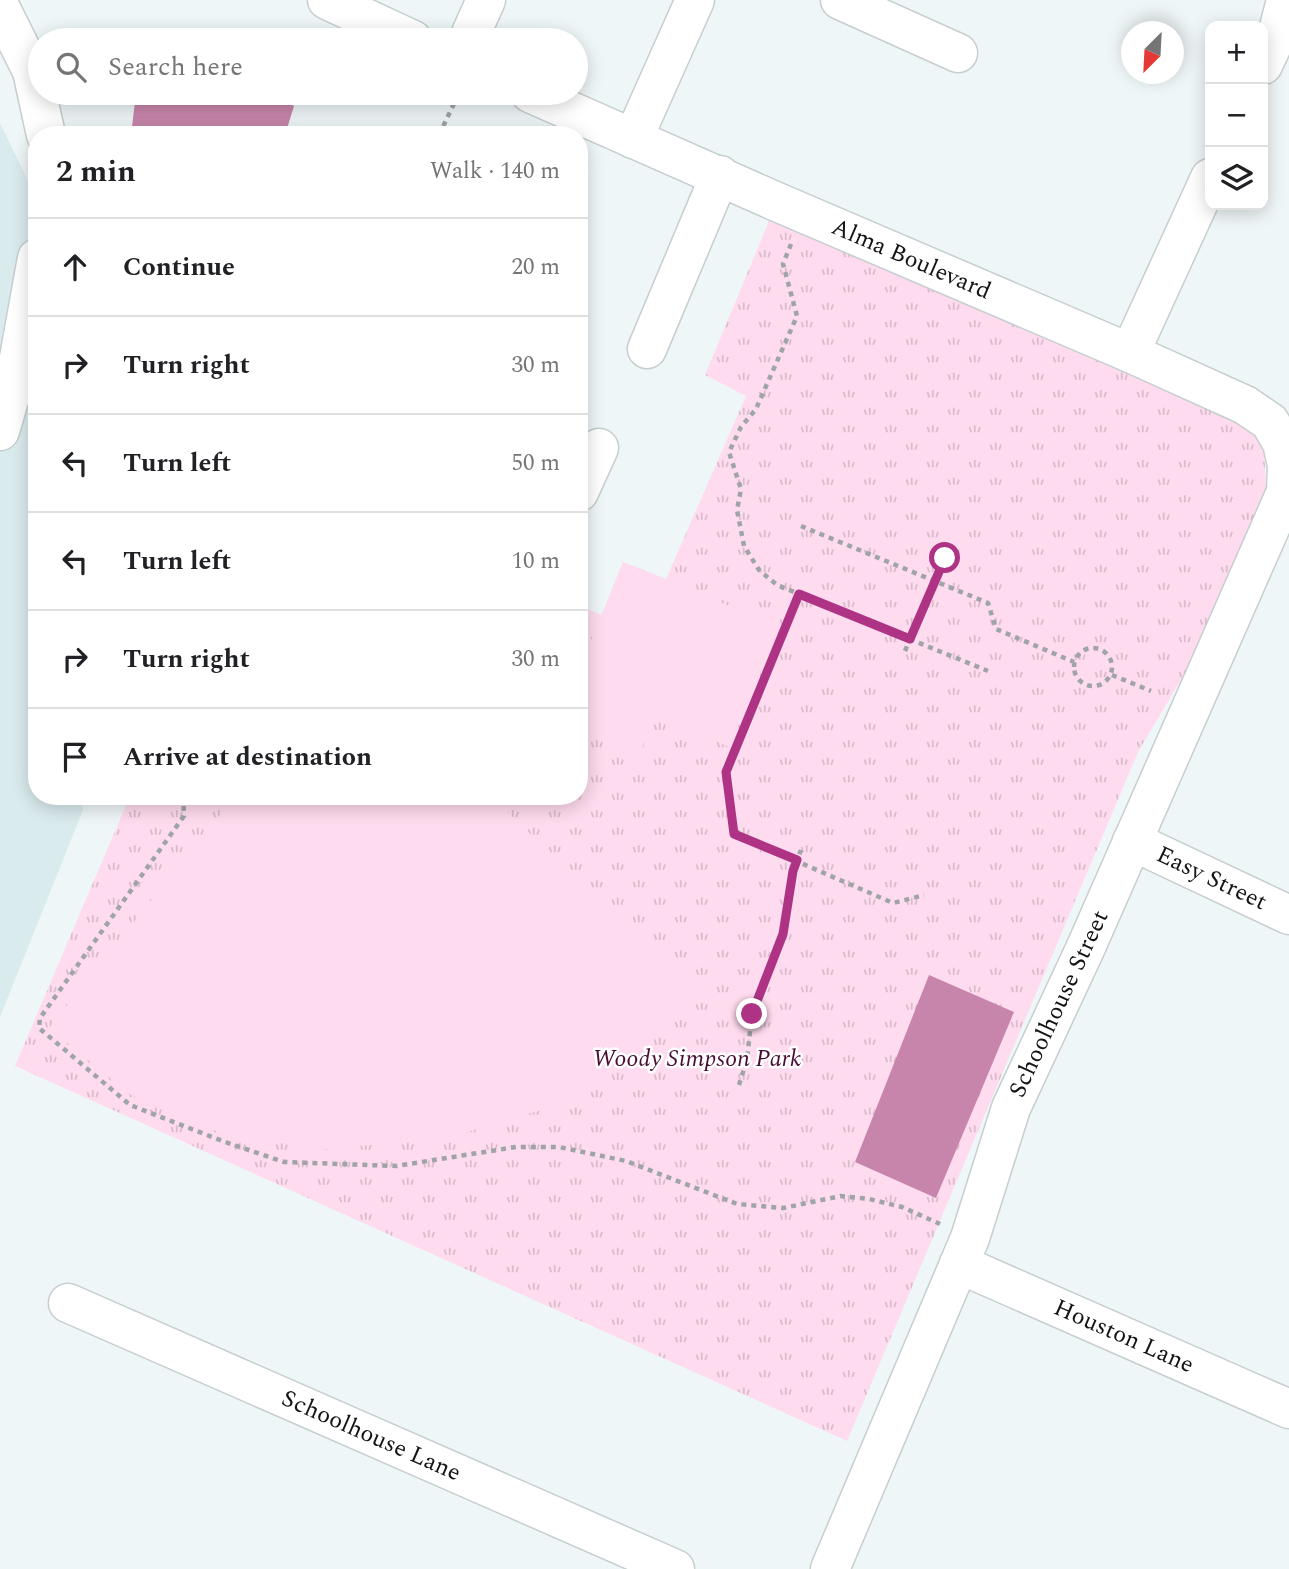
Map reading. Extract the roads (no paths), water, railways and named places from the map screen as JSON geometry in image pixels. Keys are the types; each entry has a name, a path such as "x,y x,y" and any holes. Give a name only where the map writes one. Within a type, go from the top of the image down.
{"street":[{"path":"327,0 388,28"},
{"path":"473,28 486,0"},
{"path":"633,139 695,0"},
{"path":"840,0 958,53"},
{"path":"1268,54 1277,35 1286,0"},
{"path":"0,7 28,63"},
{"path":"39,105 44,126"},
{"name":"Alma Boulevard","path":"557,105 1245,405 1270,422 1282,443"},
{"path":"647,349 720,175"},
{"path":"1130,353 1205,189"},
{"path":"0,430 15,380 28,308"},
{"name":"Schoolhouse Street","path":"830,1569 955,1247 970,1238 1011,1108 1086,947 1286,492 1287,465 1282,443"},
{"path":"588,472 599,448"},
{"name":"Easy Street","path":"1132,841 1289,915"},
{"name":"Houston Lane","path":"955,1247 1289,1409"},
{"name":"Schoolhouse Lane","path":"68,1303 676,1569"}],"park label":[{"name":"Woody Simpson Park","path":"697,1059"}]}
